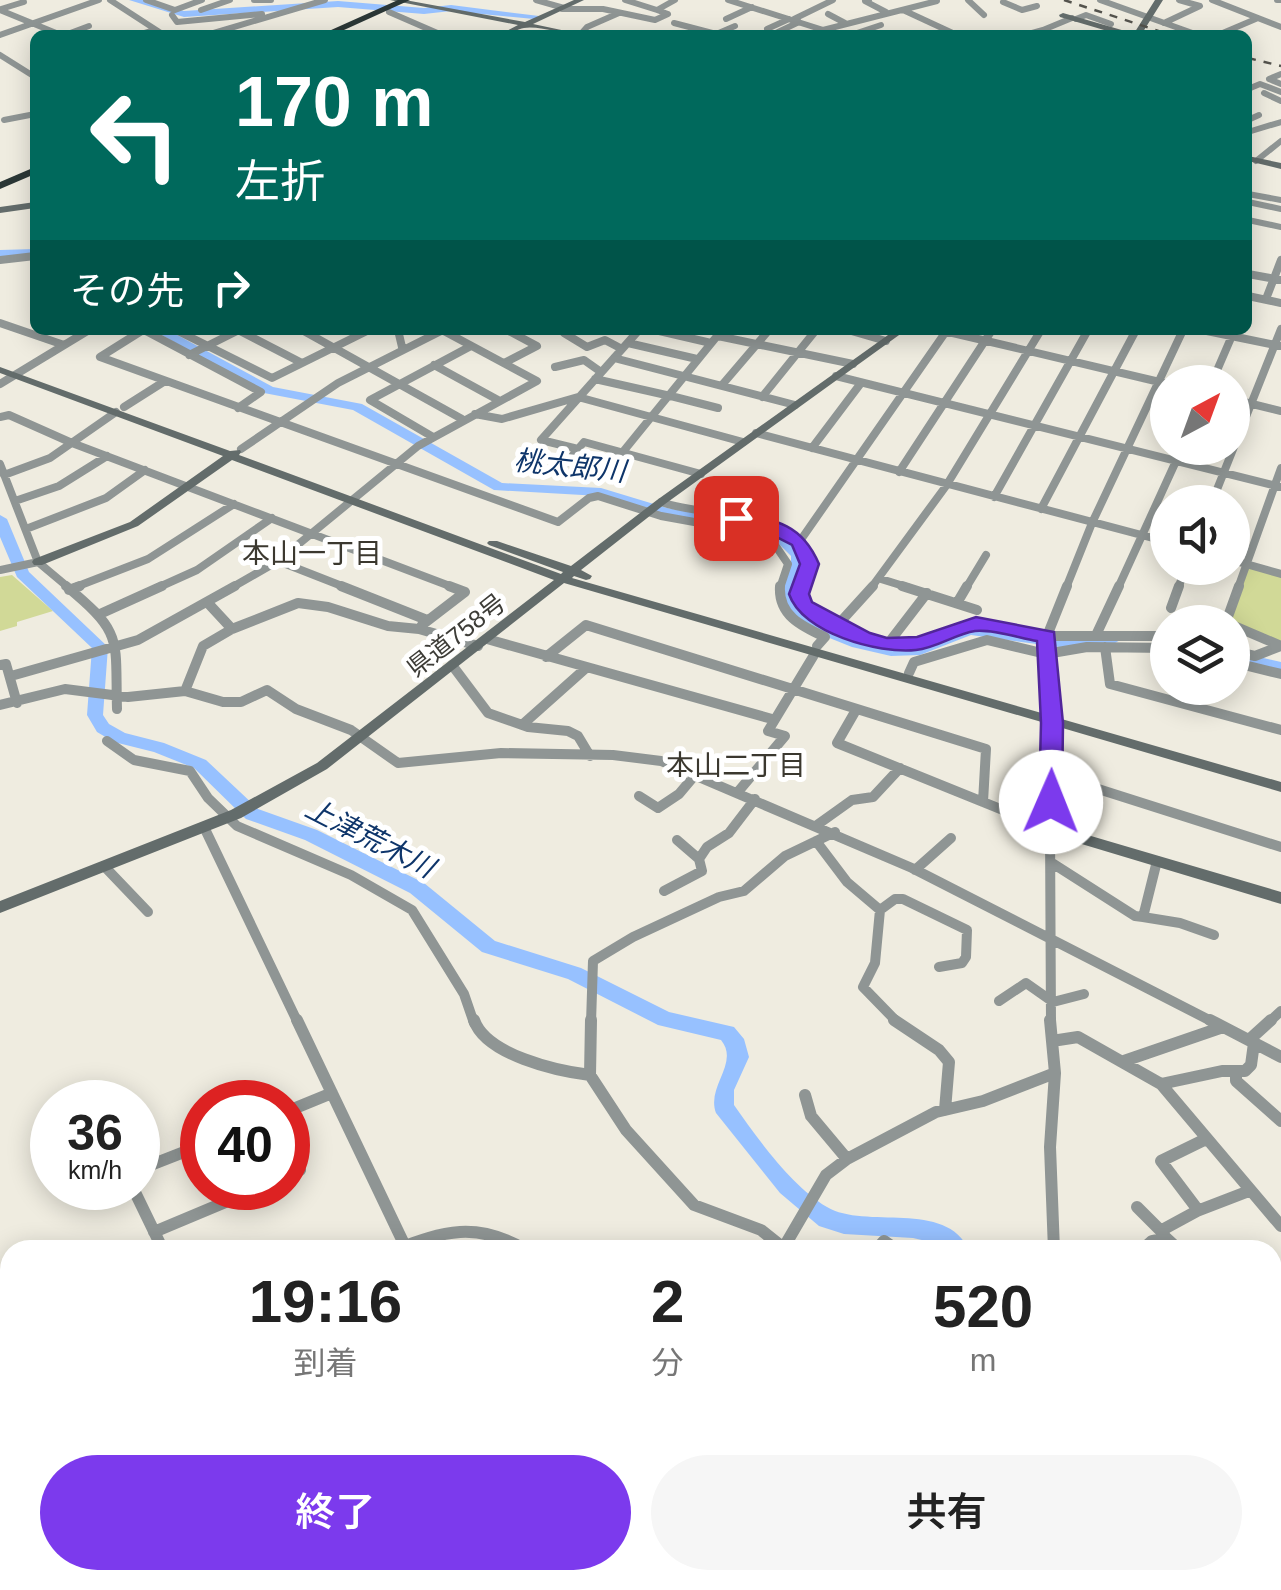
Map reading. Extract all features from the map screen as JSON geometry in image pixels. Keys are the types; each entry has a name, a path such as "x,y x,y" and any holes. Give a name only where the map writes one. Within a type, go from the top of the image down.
{"highway":[{"path":"349,30 406,1"},
{"path":"337,30 406,1"},
{"path":"0,183 30,169"}],"main road":[{"path":"514,30 580,0"},
{"path":"1137,30 1159,0"},
{"path":"406,1 554,30"},
{"path":"1070,17 1116,30"},
{"path":"1252,160 1281,166"},
{"path":"2,212 30,207"},
{"name":"県道758号","path":"0,907 232,816 309,774 362,737 661,502 894,335"},
{"path":"38,562 134,524 236,452"},
{"path":"1046,646 1051,718 1050,828 1281,898"}],"street":[{"path":"82,0 90,3"},
{"path":"1,34 99,0"},
{"path":"110,0 155,30"},
{"path":"146,0 175,10 202,0"},
{"path":"201,10 230,0"},
{"path":"254,0 271,0"},
{"path":"223,30 325,0"},
{"path":"536,0 563,8 603,10 655,20 668,14 624,0 603,10"},
{"path":"728,0 823,30 937,1"},
{"path":"767,29 833,0"},
{"path":"869,0 866,1 886,12"},
{"path":"968,0 984,15"},
{"path":"1100,0 1184,30"},
{"path":"1212,0 1281,26"},
{"path":"657,10 672,1"},
{"path":"726,19 764,1"},
{"path":"1164,23 1200,6 1176,1"},
{"path":"0,10 24,2"},
{"path":"1003,2 1022,10 1037,6"},
{"path":"0,10 50,30"},
{"path":"844,10 860,18"},
{"path":"903,10 946,30"},
{"path":"390,12 431,30"},
{"path":"585,30 620,13"},
{"path":"145,23 172,16 177,22 274,14"},
{"path":"828,14 845,22"},
{"path":"1051,30 1070,17 1086,15 1110,24"},
{"path":"51,17 64,22"},
{"path":"1230,30 1258,18"},
{"path":"780,30 793,20"},
{"path":"674,22 703,30"},
{"path":"866,30 880,25"},
{"path":"78,30 90,26"},
{"path":"726,30 735,26"},
{"path":"0,55 30,74"},
{"path":"1279,87 1269,79 1281,74"},
{"path":"1252,87 1279,87"},
{"path":"1264,93 1281,101"},
{"path":"4,120 30,115"},
{"path":"1252,124 1259,115"},
{"path":"1252,127 1281,122"},
{"path":"1252,128 1281,141"},
{"path":"1252,160 1281,141"},
{"path":"1252,195 1281,200"},
{"path":"1252,203 1281,208"},
{"path":"1252,221 1281,228"},
{"path":"0,260 30,256"},
{"path":"1266,300 1277,280 1281,260"},
{"path":"1252,275 1277,280"},
{"path":"1252,297 1281,302"},
{"path":"0,323 30,330"},
{"path":"1219,485 1278,346 1281,329"},
{"path":"41,335 64,345"},
{"path":"0,384 81,335"},
{"path":"136,335 100,357 558,522 589,498 598,496 648,512 754,534 773,542 788,564 777,596 784,610 819,646 1281,787"},
{"path":"153,335 262,392 238,408"},
{"path":"186,335 268,378 358,335"},
{"path":"189,355 229,335"},
{"path":"249,335 302,363"},
{"path":"312,335 462,418"},
{"path":"399,335 402,347"},
{"path":"236,452 368,364 430,335"},
{"path":"10,676 138,640 207,602 278,561 462,418 537,381 451,335"},
{"path":"504,362 536,346 516,335"},
{"path":"567,335 587,347 605,340 698,359"},
{"path":"578,450 542,440 634,335"},
{"path":"650,366 677,335"},
{"path":"722,385 765,335"},
{"path":"762,396 812,335"},
{"path":"865,335 886,341"},
{"path":"800,542 941,335"},
{"path":"962,335 1150,380"},
{"path":"899,472 988,335"},
{"path":"737,792 785,736 768,731 772,718 819,646 880,579 1038,335"},
{"path":"994,497 1085,335"},
{"path":"1041,510 1133,335"},
{"path":"1170,365 1181,335"},
{"path":"1220,365 1233,335"},
{"path":"1241,335 1278,346"},
{"path":"622,452 717,336 853,364"},
{"path":"433,438 370,400 471,346"},
{"path":"614,358 795,405"},
{"path":"555,367 584,360 598,375 718,408"},
{"path":"0,361 19,372 567,575 819,646 1051,718 1281,778"},
{"path":"434,364 498,400"},
{"path":"0,370 19,372"},
{"path":"836,376 1150,454"},
{"path":"4,475 50,458 165,381"},
{"path":"812,448 861,382"},
{"path":"475,414 502,419 578,397 743,442"},
{"path":"1251,404 1281,411"},
{"path":"1046,646 1092,523 1150,406"},
{"path":"0,417 9,415 72,443 465,592 423,624 388,626 328,607 298,603 232,629 198,652 185,690"},
{"path":"756,433 1150,538"},
{"path":"559,472 584,442 701,474"},
{"path":"15,501 59,486 108,456"},
{"path":"0,464 38,562 100,614 114,647 117,709"},
{"path":"1097,633 1174,465"},
{"path":"1196,465 1278,486"},
{"path":"1250,559 1281,468"},
{"path":"26,530 106,498 145,470"},
{"path":"661,502 764,523 800,542 810,564 799,594 808,611 887,645 919,643 976,624 1046,646 1097,633 1150,635"},
{"path":"69,590 148,560 234,504"},
{"path":"100,614 197,570 272,518"},
{"path":"957,603 986,555"},
{"path":"278,561 423,624 772,718"},
{"path":"0,570 38,562"},
{"path":"1250,565 1281,574"},
{"path":"880,579 978,610"},
{"path":"887,645 927,593"},
{"path":"207,602 232,629"},
{"path":"546,657 586,625 986,749 983,802"},
{"path":"1250,633 1281,646"},
{"path":"909,673 914,662 987,640 1046,646 1150,648"},
{"path":"1250,655 1281,646"},
{"path":"1105,647 1110,684 1281,730"},
{"path":"0,666 6,664 17,703"},
{"path":"452,665 488,713 522,726 568,731 578,736 590,756"},
{"path":"1250,666 1281,674"},
{"path":"522,726 586,668"},
{"path":"0,705 65,690 115,696 185,690 223,702 241,702 266,690 296,709 362,737 398,763 501,752 660,761 835,832 915,870 1281,1057"},
{"path":"856,710 837,743 1050,828 1054,1240"},
{"path":"107,740 115,752 129,760 190,771 251,833 351,875 412,910 464,994 477,1030 525,1061 553,1072 590,1075"},
{"path":"817,825 852,800 874,796 900,768"},
{"path":"1051,774 1281,848"},
{"path":"639,796 658,808 678,794 694,775"},
{"path":"698,858 729,832 754,799"},
{"path":"204,827 332,1094 396,1240"},
{"path":"774,1240 761,1230 694,1205 682,1196 626,1130 590,1075 592,961 719,897 744,891 785,856 835,832"},
{"path":"915,870 951,838"},
{"path":"664,891 702,870 698,858 677,840"},
{"path":"816,841 847,882 880,910"},
{"path":"1143,917 1157,861"},
{"path":"1052,862 1135,916 1180,923 1214,935"},
{"path":"104,866 148,912"},
{"path":"938,967 962,963 967,930 903,899 894,899 880,910 876,962 862,987 892,1018 939,1050 949,1062 945,1110"},
{"path":"999,1001 1026,983 1049,1003 1062,1005 1084,994"},
{"path":"1161,1084 1222,1071 1236,1073 1252,1065 1251,1041 1281,1011"},
{"path":"1124,1061 1222,1027"},
{"path":"1052,1042 1078,1037 1161,1084 1281,1226"},
{"path":"789,1240 826,1175 846,1158 945,1110 983,1101 1055,1073"},
{"path":"1236,1073 1236,1081 1281,1120"},
{"path":"310,1102 332,1094"},
{"path":"805,1095 811,1116 846,1158"},
{"path":"1198,1210 1161,1161 1206,1139"},
{"path":"1154,1240 1198,1210 1249,1191"},
{"path":"1136,1207 1170,1240"},
{"path":"144,1210 158,1240"},
{"path":"154,1232 206,1210"},
{"path":"418,1240 460,1230 505,1240"}],"green space":[{"path":"1250,565 1281,574 1281,646 1250,632 1250,605 1232,605 1239,585 1250,585"},
{"path":"12,575 53,611 0,631 0,577"}],"waterway":[{"path":"133,0 184,14 338,4 534,16"},
{"name":"桃太郎川","path":"0,254 30,252"},
{"name":"桃太郎川","path":"168,335 269,390 357,407 499,487 601,492 665,512 777,534 798,555 799,565 788,590 796,611 823,629 858,643 891,651 920,650 970,630 1059,642 1112,640"},
{"name":"上津荒木川","path":"0,519 22,574 100,647 95,715 103,728 120,738 158,747 200,764 252,814 311,835 417,888 489,947 574,973 665,1019 727,1033 737,1045 739,1057 724,1090 723,1107 756,1151 802,1201 816,1213 844,1224 913,1228 946,1240"},
{"name":"桃太郎川","path":"1250,660 1281,667"}],"railway":[{"path":"1064,0 1156,30"},
{"path":"1252,59 1281,66"}],"district":[{"name":"本山一丁目","path":"312,553"},
{"name":"本山二丁目","path":"736,765"}],"route":[{"path":"736,518 764,523 800,542 810,564 799,594 802,603 822,619 875,643 919,643 967,624 1047,636 1051,802"}]}
